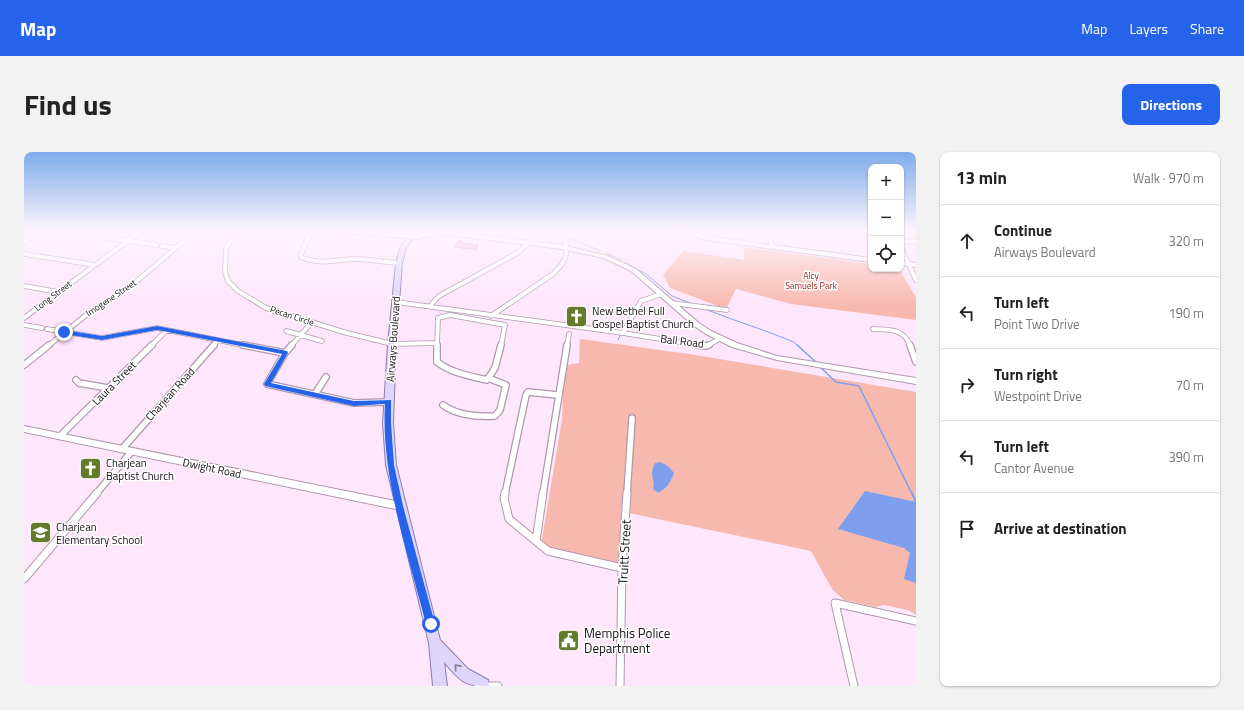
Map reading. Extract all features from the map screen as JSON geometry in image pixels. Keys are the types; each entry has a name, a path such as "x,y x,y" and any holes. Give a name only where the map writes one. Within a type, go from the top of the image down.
{"main road":[{"name":"Airways Boulevard","path":"400,256 396,320 392,344 388,423 391,465 435,643 440,686"},
{"path":"601,256 628,267 639,274 692,322 719,339"},
{"path":"840,256 868,260"},
{"path":"904,263 916,265"},
{"name":"Ball Road","path":"719,339 755,353 916,381"},
{"name":"Dwight Road","path":"24,429 400,506"},
{"path":"435,643 463,674 481,686"}],"street":[{"path":"38,256 95,264"},
{"name":"Long Street","path":"24,318 106,256"},
{"name":"Imogene Street","path":"24,365 92,310 132,285 167,256"},
{"name":"Pecan Circle","path":"226,256 226,272 228,281 238,291 266,308 392,344 437,343"},
{"path":"301,256 307,260 325,263 351,259 399,263"},
{"path":"430,306 439,296 447,291 512,256"},
{"path":"485,321 553,274 566,260 566,256"},
{"path":"904,256 916,280"},
{"path":"24,286 58,292"},
{"path":"621,333 641,301 661,294"},
{"name":"Ball Road","path":"396,302 706,346 719,339"},
{"path":"671,304 727,310"},
{"path":"443,405 449,411 484,417 495,416 500,410 506,385 488,378 487,380 463,375 443,368 437,362 438,318 450,315 505,325 497,362 488,378"},
{"path":"311,322 285,353 267,384 354,403 389,402"},
{"path":"24,325 102,338 157,328 285,353"},
{"path":"873,329 899,332 907,337 916,362"},
{"name":"Laura Street","path":"60,436 167,330"},
{"path":"286,331 322,341"},
{"path":"536,541 558,395 569,334"},
{"name":"Charjean Road","path":"122,449 218,340"},
{"path":"315,394 326,377"},
{"path":"76,380 79,383 108,388"},
{"path":"558,395 532,392 528,392 526,395 504,498 509,519 548,551 622,568"},
{"name":"Truitt Street","path":"620,686 622,568 632,418"},
{"path":"24,579 132,451"},
{"path":"854,686 835,603 916,621"},
{"path":"481,686 498,686"}],"green space":[{"name":"Alcy Samuels Park","path":"679,256 716,256 744,260 744,256 811,256 868,264 868,272 901,272 916,297 916,320 791,304 736,289 726,309 670,288 663,275"},
{"path":"580,339 689,354 916,392 916,615 908,610 884,605 875,607 844,600 832,589 811,551 629,513 620,562 610,563 550,549 541,544 562,420 563,391 567,365 579,363"}],"water":[{"path":"661,462 669,467 674,473 668,485 658,493 653,489 654,482 652,472 655,463"},
{"path":"865,491 916,502 916,583 904,579 910,553 904,548 838,529"}],"waterway":[{"path":"613,256 622,260"},
{"path":"626,263 644,273"},
{"path":"645,273 672,296 692,304"},
{"path":"705,309 794,342 797,345"},
{"path":"618,340 624,327"},
{"path":"797,345 817,363"},
{"path":"819,366 836,382 859,386 912,494"},
{"path":"912,493 916,502"}],"place":[{"name":"New Bethel Full Gospel Baptist Church","path":"576,317"},
{"name":"Charjean Baptist Church","path":"90,469"},
{"name":"Charjean Elementary School","path":"40,533"},
{"name":"Memphis Police Department","path":"569,640"}],"route":[{"path":"64,332 102,338 157,328 285,353 267,384 354,403 389,402 388,423 391,465 400,506 431,624"}]}
